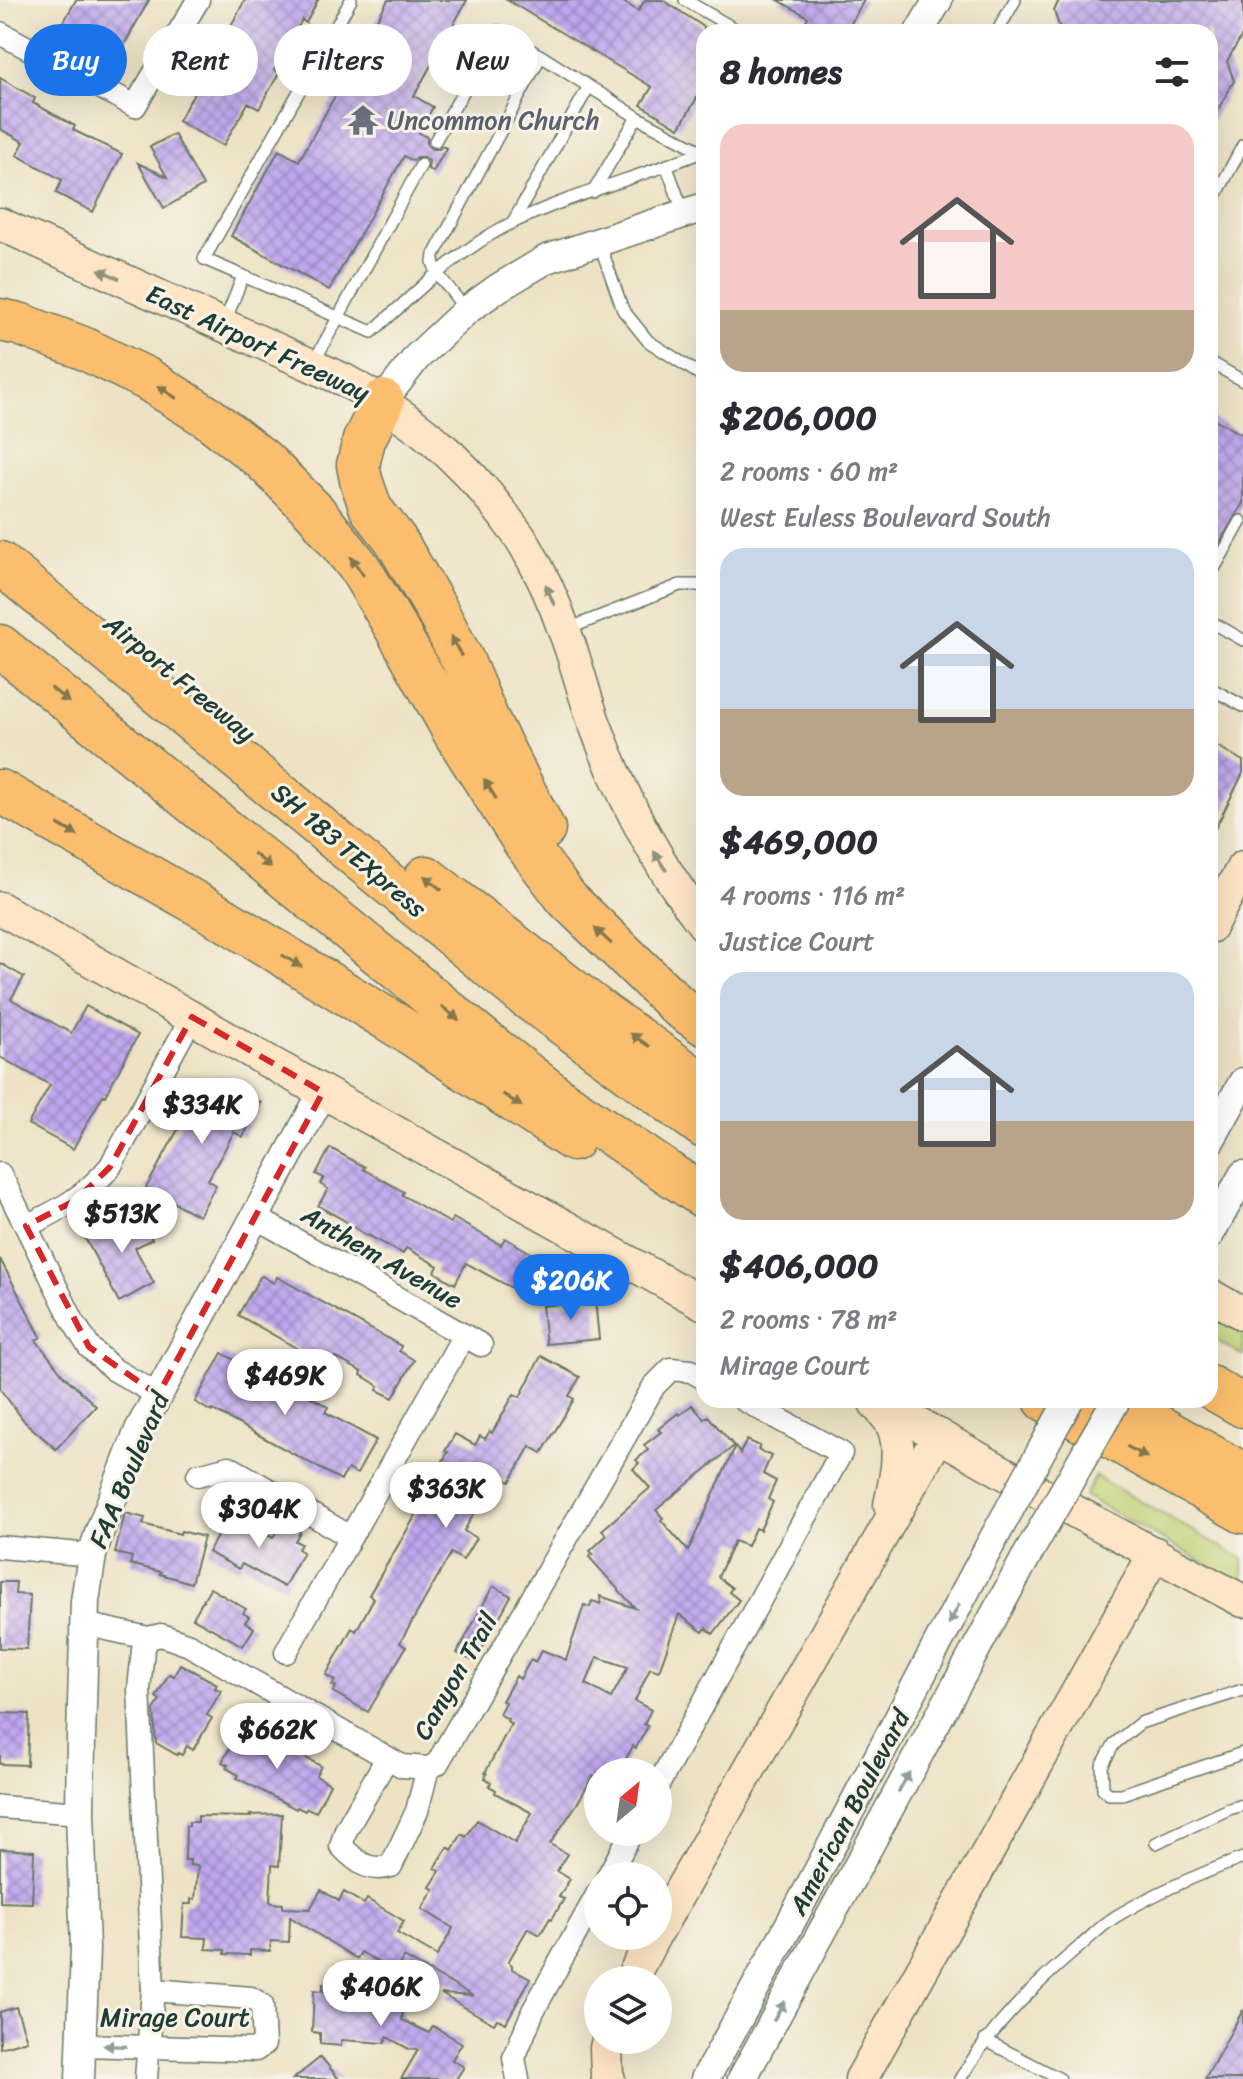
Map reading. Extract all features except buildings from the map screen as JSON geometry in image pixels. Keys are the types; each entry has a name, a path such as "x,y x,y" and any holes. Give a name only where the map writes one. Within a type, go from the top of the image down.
{"highway":[{"path":"0,320 83,348 147,379 209,418 263,460 315,512 359,567 455,734 524,842 567,899 678,1006 696,1018"},
{"path":"383,401 364,440 358,465 371,509 395,539 463,661 487,718 563,867 567,899"},
{"name":"Airport Freeway","path":"0,531 468,911 696,1079"},
{"name":"SH 183 TEXpress","path":"0,563 525,996 696,1121"},
{"name":"SH 183 TEXpress","path":"0,599 519,1022 696,1152"},
{"path":"0,646 495,1049 562,1101 696,1192"},
{"path":"0,791 264,943 595,1154 696,1201"},
{"path":"1218,1392 1243,1406"},
{"path":"1059,1408 1243,1512"},
{"path":"1128,1408 1243,1474"},
{"path":"1176,1408 1243,1446"}],"main road":[{"name":"East Airport Freeway","path":"0,224 224,324 383,401 468,471 525,544 565,631 593,721 618,784 646,840 696,915"},
{"path":"1218,912 1243,867"},
{"path":"0,908 696,1300"},
{"path":"1218,1295 1243,1293"},
{"path":"1218,1300 1243,1314"},
{"path":"880,1408 891,1422 897,1438 897,1471 884,1532"},
{"path":"889,1408 1243,1601"},
{"path":"672,1905 939,1435"},
{"path":"884,1532 926,1476 958,1464 987,1463"},
{"path":"1107,1528 1124,1556 1115,1623"},
{"path":"861,2079 1155,1553"},
{"path":"1115,1623 1142,1598 1164,1587 1205,1580"},
{"path":"606,2054 609,2079"}],"street":[{"path":"0,33 135,106 198,0"},
{"path":"924,24 938,0"},
{"path":"383,401 417,357 466,311 498,288 547,259 694,211"},
{"path":"26,1226 76,1200 94,1186 110,1167 192,1017"},
{"path":"1218,1127 1243,1082"},
{"name":"FAA Boulevard","path":"80,2079 85,1949 80,1813 84,1624 92,1555 139,1430 323,1092"},
{"path":"0,1174 89,1347 113,1369 158,1395"},
{"path":"1218,1220 1243,1175"},
{"name":"Anthem Avenue","path":"255,1217 472,1340 349,1536"},
{"name":"Canyon Trail","path":"84,1624 148,1638 161,1635 189,1645 402,1766 428,1768 437,1764 654,1386 671,1369 696,1374"},
{"path":"672,1760 841,1453 759,1408"},
{"name":"American Boulevard","path":"705,2079 766,1971 873,1764 1065,1408"},
{"name":"American Boulevard","path":"742,2079 1110,1408"},
{"path":"198,1475 229,1467 349,1536 286,1652"},
{"path":"0,1547 92,1555"},
{"path":"146,2079 153,1990 139,1689 143,1650 148,1638"},
{"path":"387,1758 346,1830 341,1846 360,1865 381,1869 391,1866 417,1811 428,1768"},
{"path":"0,1807 80,1813"},
{"path":"515,2076 514,2058 533,2011 584,1918"},
{"name":"Mirage Court","path":"81,2045 256,2050 264,2044 262,2005 251,1998 153,1990"}],"lane":[{"path":"351,0 204,259 372,332 437,273 483,239 513,222 696,155"},
{"path":"685,0 726,24"},
{"path":"1002,24 1015,0"},
{"path":"435,141 498,31 637,117 696,148"},
{"path":"466,311 437,273 434,255 541,56"},
{"path":"513,222 588,88"},
{"path":"593,192 637,117"},
{"path":"1218,192 1243,145"},
{"path":"312,366 421,165"},
{"path":"667,167 694,211"},
{"path":"599,241 623,310 648,341 696,372"},
{"path":"224,324 243,276"},
{"path":"1218,367 1243,381"},
{"path":"1218,562 1241,521"},
{"path":"565,631 680,585 696,585"},
{"path":"1218,626 1243,640"},
{"path":"1218,692 1243,706"},
{"path":"1243,1690 1140,1723 1114,1744 1102,1766 1103,1789 1109,1794 1122,1794 1243,1753"},
{"path":"1156,1843 1243,1805"},
{"path":"960,2079 985,2040 1015,2006 1113,1918 1173,1885 1243,1858"},
{"path":"985,2040 1060,2079"}],"highlighted area":[{"path":"192,1017 323,1092 158,1395 89,1347 26,1226 76,1200 110,1167"}],"green space":[{"path":"1218,1318 1243,1332 1243,1356 1218,1342"},
{"path":"1095,1476 1243,1559 1243,1585 1085,1496"}],"place":[{"name":"Uncommon Church","path":"363,120"}]}
